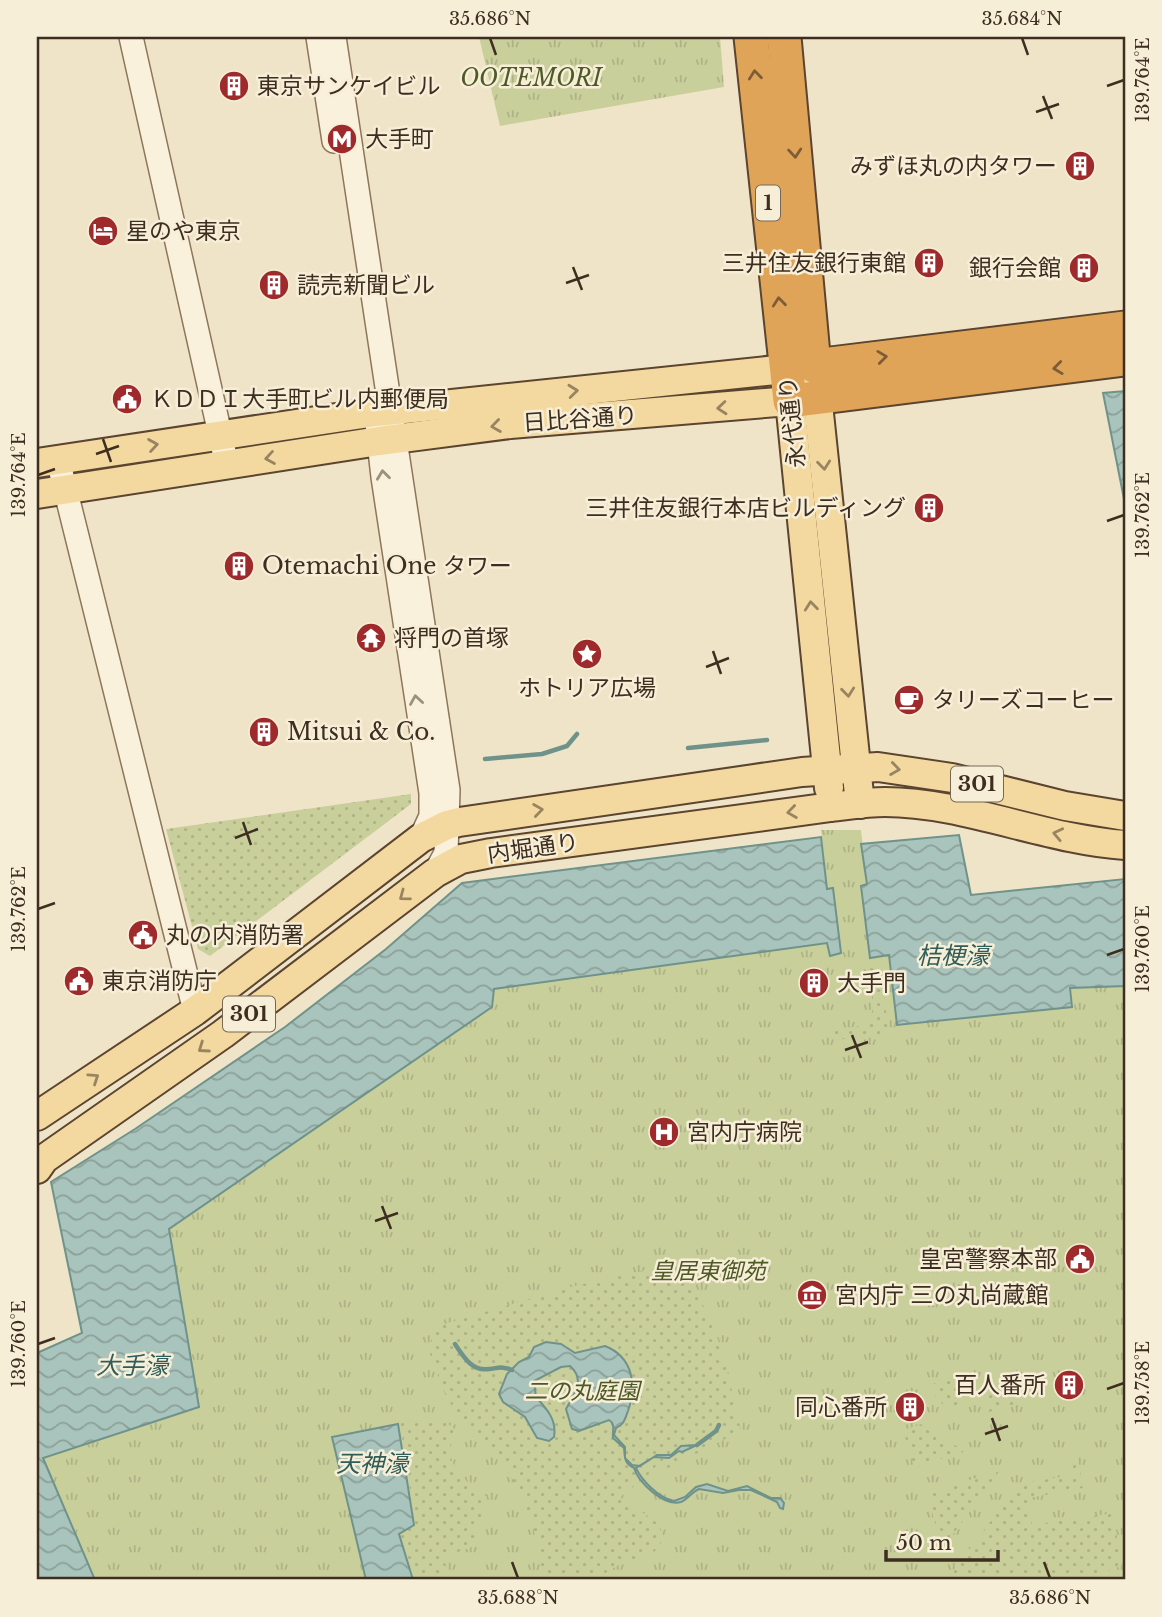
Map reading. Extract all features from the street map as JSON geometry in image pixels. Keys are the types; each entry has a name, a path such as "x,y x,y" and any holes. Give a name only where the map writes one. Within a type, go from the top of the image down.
{"highway":[{"name":"永代通り","path":"751,37 802,383"},
{"name":"永代通り","path":"784,37 802,383"},
{"name":"日比谷通り","path":"802,383 1125,328"},
{"name":"日比谷通り","path":"802,383 1125,359"}],"main road":[{"name":"日比谷通り","path":"48,461 383,411 802,383"},
{"name":"日比谷通り","path":"37,494 387,440 802,383"},
{"name":"永代通り","path":"802,383 860,804"},
{"name":"永代通り","path":"802,383 831,807"},
{"name":"内堀通り","path":"37,1116 195,1011 421,838 447,825 802,772 882,767 952,778 1065,806 1125,816"},
{"name":"内堀通り","path":"37,1169 44,1159 223,1034 435,873 461,859 831,807 884,802 948,809 1095,842 1125,845"}],"street":[{"path":"131,37 227,465"},
{"path":"318,37 383,411"},
{"path":"334,37 387,440 439,791 447,825 446,853 435,873"},
{"path":"48,461 65,490 195,1011"},
{"path":"439,791 462,807 487,817"},
{"path":"421,838 439,791"},
{"path":"447,825 456,838 465,844 491,853"}],"green space":[{"name":"OOTEMORI","path":"479,37 720,37 724,87 500,126"},
{"path":"411,794 411,804 210,956 198,949 166,829"},
{"name":"皇居東御苑","path":"821,830 861,830 867,884 862,886 871,958 889,955 1072,1006 1070,988 1125,986 1125,1580 95,1580 43,1458 199,1407 169,1229 492,1007 493,989 827,943 830,955 832,888 827,889"},
{"path":"880,964 889,1034 834,1040 833,1029 858,1026 870,1021 872,998 868,966"},
{"name":"二の丸庭園","path":"656,1268 681,1280 705,1308 721,1349 741,1431 668,1468 657,1465 620,1497 659,1524 661,1542 652,1553 621,1564 592,1580 542,1580 535,1535 525,1504 511,1476 490,1449 461,1421 440,1380 430,1353 434,1327 570,1287"},
{"path":"954,1379 962,1419 939,1401 928,1385"},
{"path":"1014,1385 1019,1403 989,1412 984,1393"},
{"path":"417,1420 445,1422 456,1430 450,1452 454,1466 469,1483 487,1495 476,1527 477,1545 447,1556 445,1563 450,1580 414,1580 400,1534 415,1525 400,1423"},
{"path":"922,1424 944,1442 973,1449 914,1467 903,1430"},
{"path":"1078,1458 1083,1488 1028,1498 1032,1525 1113,1513 1122,1565 1088,1580 946,1580 1019,1484 1071,1475 1069,1460"},
{"path":"1000,1470 946,1544 941,1544 927,1494"}],"water":[{"path":"1125,391 1125,504 1103,393"},
{"name":"桔梗濠","path":"959,835 971,895 1125,879 1125,986 1070,988 1072,1007 897,1025 889,955 870,958 861,886 867,884 861,844"},
{"name":"大手濠","path":"821,837 827,889 833,888 841,953 830,956 827,943 494,989 492,1007 169,1229 199,1407 43,1458 95,1580 37,1580 37,1353 82,1333 51,1182 135,1129 285,1027 386,949 462,883"},
{"path":"546,1342 561,1344 575,1353 605,1346 622,1357 632,1382 631,1401 624,1421 616,1428 614,1435 625,1447 625,1458 624,1448 613,1438 613,1426 609,1420 579,1431 572,1429 566,1409 578,1382 575,1371 570,1366 561,1367 534,1381 536,1397 553,1420 554,1437 549,1441 537,1438 525,1417 503,1402 499,1394 507,1374 519,1362 529,1357 534,1347"},
{"name":"天神濠","path":"398,1424 414,1525 399,1534 413,1580 366,1580 332,1437"},
{"path":"697,1445 679,1451 669,1458 652,1458 657,1455 671,1455 681,1446"},
{"path":"625,1458 632,1465 639,1466 636,1468 639,1473 657,1493 674,1501 685,1497 696,1487 707,1484 728,1491 747,1486 771,1498 780,1498 784,1503 783,1509 777,1502 751,1490 723,1493 699,1489 681,1502 667,1501 646,1486"}],"waterway":[{"path":"485,759 542,754 567,746 577,734"},
{"path":"688,748 767,740"},
{"path":"455,1344 473,1366 512,1370"},
{"path":"697,1445 716,1431 719,1425"}],"place":[{"name":"東京サンケイビル","path":"234,86"},
{"name":"大手町","path":"342,139"},
{"name":"みずほ丸の内タワー","path":"1080,166"},
{"name":"星のや東京","path":"103,231"},
{"name":"三井住友銀行東館","path":"929,263"},
{"name":"銀行会館","path":"1084,268"},
{"name":"読売新聞ビル","path":"274,285"},
{"name":"ＫＤＤＩ大手町ビル内郵便局","path":"127,399"},
{"name":"三井住友銀行本店ビルディング","path":"929,508"},
{"name":"Otemachi One タワー","path":"239,566"},
{"name":"将門の首塚","path":"371,638"},
{"name":"ホトリア広場","path":"587,654"},
{"name":"タリーズコーヒー","path":"909,700"},
{"name":"Mitsui & Co.","path":"264,732"},
{"name":"丸の内消防署","path":"143,935"},
{"name":"東京消防庁","path":"79,981"},
{"name":"大手門","path":"814,983"},
{"name":"宮内庁病院","path":"664,1132"},
{"name":"皇宮警察本部","path":"1080,1259"},
{"name":"宮内庁 三の丸尚蔵館","path":"812,1295"},
{"name":"百人番所","path":"1069,1385"},
{"name":"同心番所","path":"910,1407"}]}
